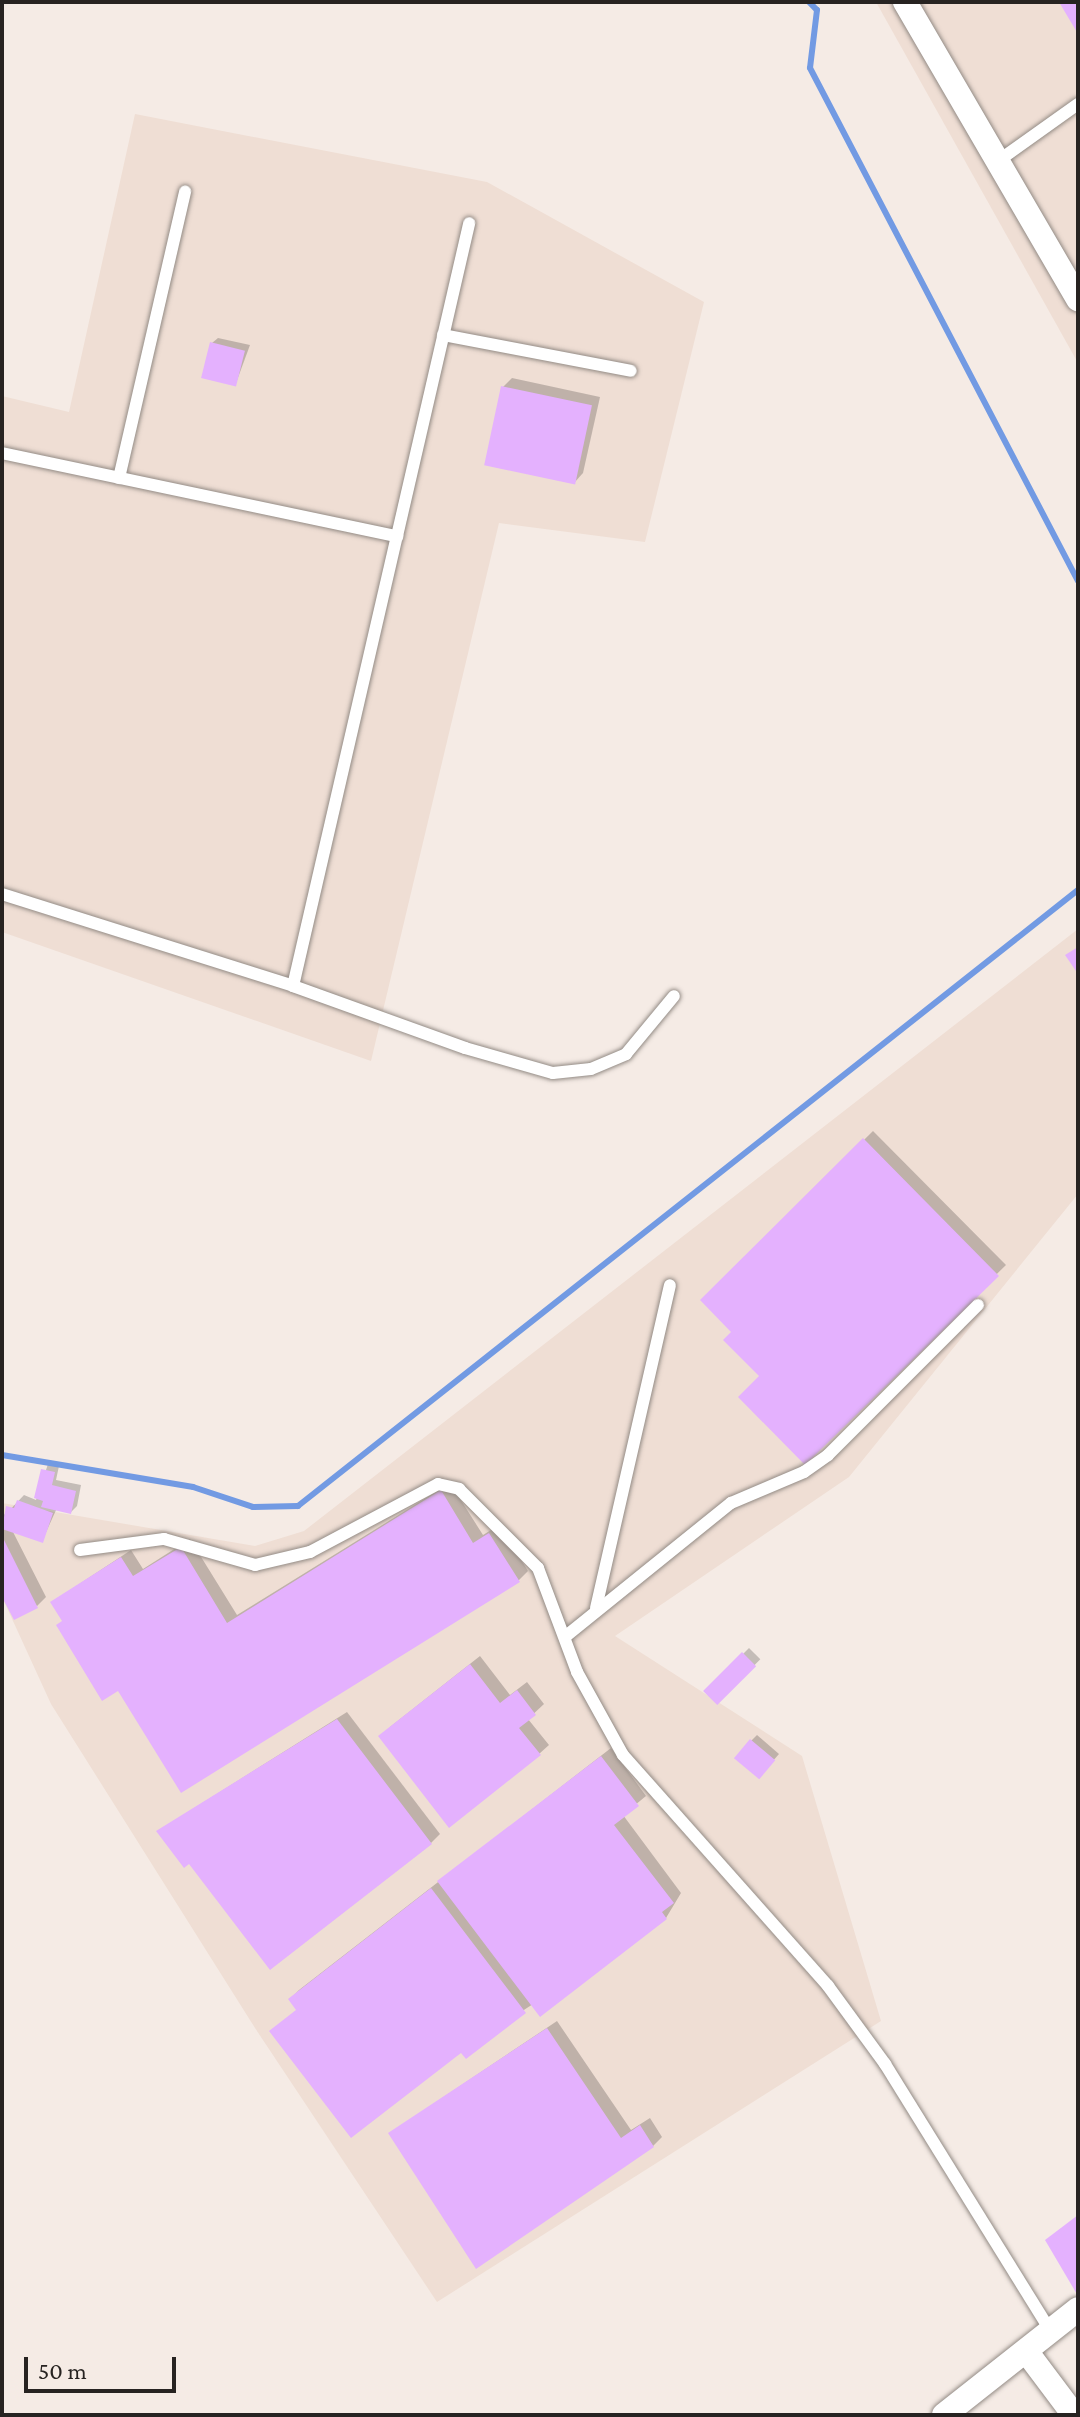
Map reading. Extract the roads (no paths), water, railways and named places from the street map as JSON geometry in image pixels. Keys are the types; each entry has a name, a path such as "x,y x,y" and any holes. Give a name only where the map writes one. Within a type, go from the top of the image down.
{"street":[{"path":"905,2 1078,299"},
{"path":"944,2415 1078,2309"},
{"path":"1026,2351 1067,2407"}],"lane":[{"path":"998,161 1078,104"},
{"path":"119,478 185,192"},
{"path":"293,986 469,223"},
{"path":"443,335 631,371"},
{"path":"2,453 397,536"},
{"path":"2,894 293,986 465,1048 553,1073 591,1069 626,1054 674,996"},
{"path":"596,1608 670,1285"},
{"path":"566,1636 596,1608 731,1503 804,1472 828,1455 978,1305"},
{"path":"80,1550 164,1539 255,1565 310,1552 438,1484 459,1489 538,1568 577,1672 623,1755 828,1986 869,2042 1050,2330"}],"waterway":[{"path":"809,2 817,10 810,68 1078,581"},
{"path":"2,1455 193,1487 253,1507 298,1506 1078,890"}]}
